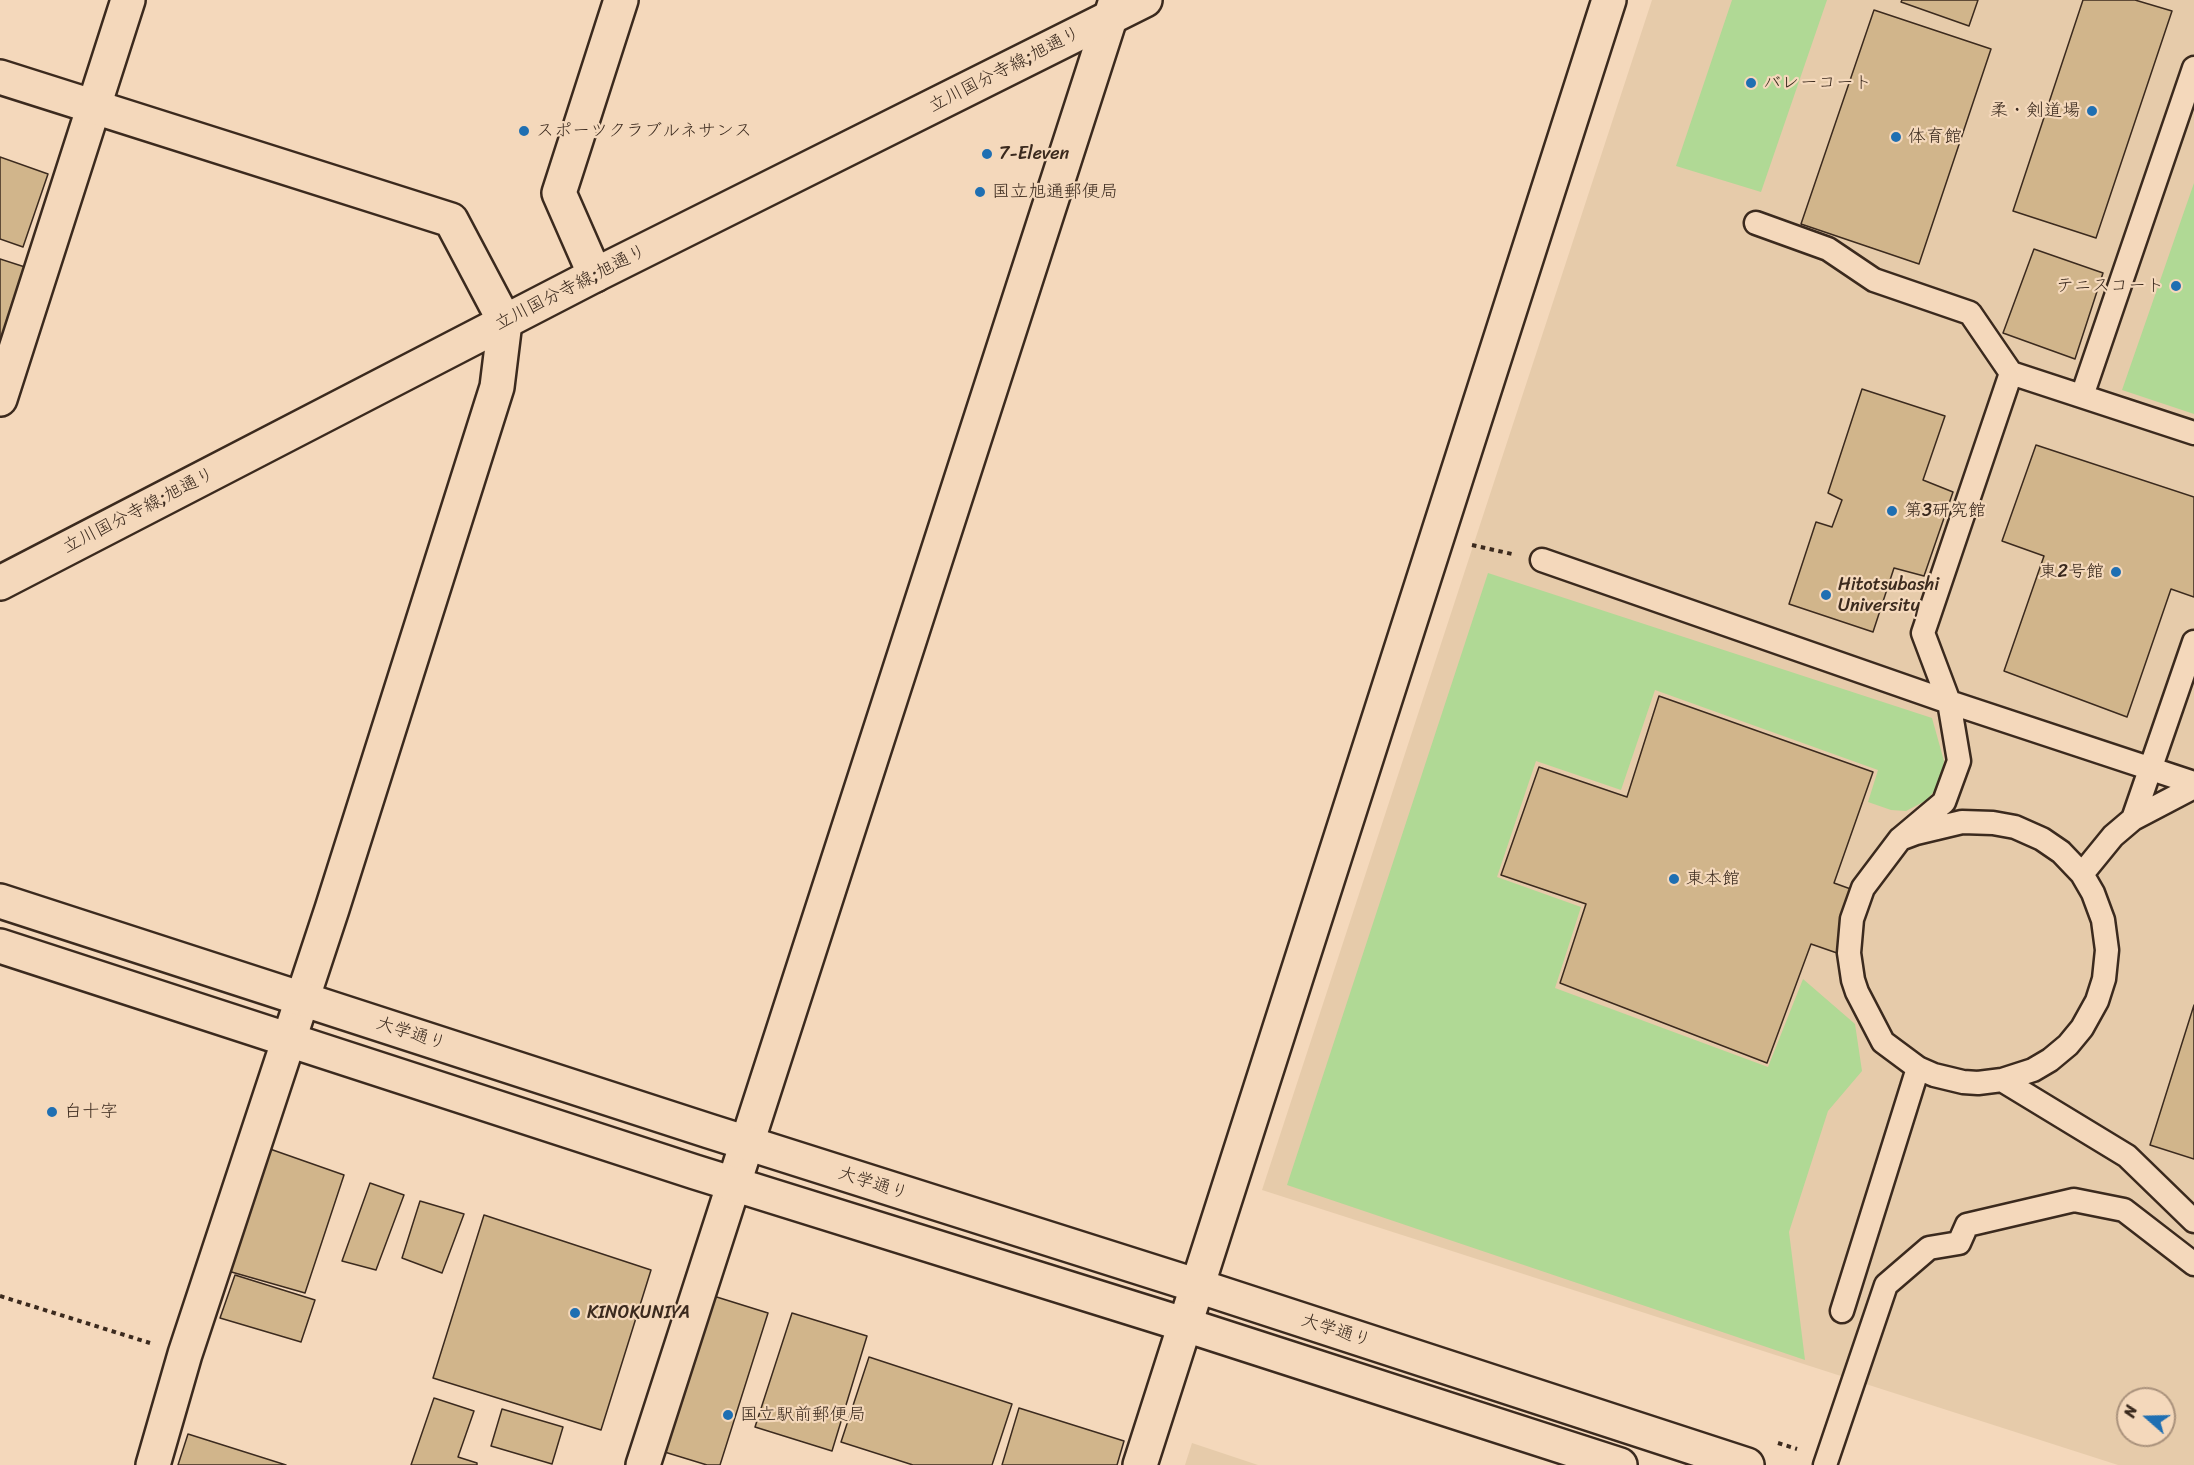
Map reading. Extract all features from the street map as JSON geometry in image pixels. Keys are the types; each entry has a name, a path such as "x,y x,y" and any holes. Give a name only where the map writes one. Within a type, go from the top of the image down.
{"street":[{"path":"0,399 128,0"},
{"path":"596,275 559,194 621,0"},
{"name":"立川国分寺線;旭通り","path":"0,583 1113,9 1145,0"},
{"path":"1140,1465 1609,0"},
{"path":"643,1465 1113,9"},
{"path":"0,77 451,220 505,322 497,387 332,909 185,1354 153,1465"},
{"name":"大学通り","path":"0,901 746,1143 1198,1286 1746,1465"},
{"path":"0,946 734,1184 1186,1325 1620,1465"}],"lane":[{"path":"2082,396 2194,68"},
{"path":"1756,223 1828,249 1874,280 1970,314 2011,373 2194,433"},
{"path":"1900,839 1962,822 1993,822 2016,827 2042,839 2061,852 2082,874 2093,893 2103,920 2107,950 2104,979 2097,1000 2082,1028 2068,1045 2050,1060 2033,1070 2002,1080 1963,1082 1934,1075 1918,1068 1883,1042 1857,992 1849,953 1852,919 1863,888 1900,839 1944,802 1959,761 1949,702 1923,633 2011,373"},
{"path":"1542,560 2194,785"},
{"path":"2133,819 2194,642"},
{"path":"2082,874 2113,836 2133,819 2194,785"},
{"path":"1842,1311 1918,1068"},
{"path":"2002,1080 2127,1156 2194,1221"},
{"path":"1825,1465 1886,1285 1929,1248 1959,1243 1967,1225 2074,1200 2124,1210 2194,1264"}],"path":[{"path":"1437,537 1542,560"},
{"path":"0,1296 185,1354"}],"shaded area":[{"name":"Hitotsubashi University","path":"1652,0 2194,0 2194,1465 2118,1465 1262,1190"},
{"path":"1192,1443 1258,1465 1185,1465"}],"green space":[{"name":"バレーコート","path":"1732,0 1827,0 1761,192 1676,166"},
{"name":"テニスコート","path":"2194,183 2194,414 2122,390"},
{"path":"1488,573 1932,718 1944,761 1939,785 1927,800 1906,811 1891,810 1868,802 1878,770 1655,690 1621,790 1536,761 1497,877 1581,907 1555,988 1768,1067 1803,979 1855,1024 1862,1071 1828,1111 1789,1232 1805,1360 1287,1185"}],"building":[{"path":"1902,0 1978,0 1969,26 1901,2"},
{"name":"柔・剣道場","path":"2083,0 2135,0 2172,11 2096,238 2013,211"},
{"name":"体育館","path":"1874,10 1991,49 1919,264 1801,224"},
{"path":"0,157 48,174 23,247 0,239"},
{"path":"2034,249 2103,273 2075,359 2003,333"},
{"path":"0,259 28,268 0,350"},
{"name":"第3研究館","path":"1862,389 1945,416 1923,480 1953,492 1924,576 1894,568 1873,632 1789,604 1816,522 1832,527 1842,500 1828,493"},
{"name":"東2号館","path":"2036,445 2194,497 2194,597 2171,589 2127,717 2004,671 2044,556 2002,541"},
{"name":"東本館","path":"1659,696 1873,772 1834,883 1859,892 1837,953 1811,944 1767,1063 1560,983 1586,904 1501,875 1539,767 1627,797"},
{"path":"2194,1005 2194,1159 2150,1145"},
{"path":"270,1149 344,1175 305,1293 228,1271"},
{"path":"370,1183 404,1195 376,1270 342,1261"},
{"path":"420,1201 464,1214 442,1273 402,1258"},
{"path":"484,1215 651,1270 601,1430 433,1378"},
{"path":"235,1275 315,1300 301,1342 220,1318"},
{"path":"707,1294 768,1313 720,1465 707,1465 658,1450"},
{"path":"792,1313 867,1336 832,1451 755,1427"},
{"path":"869,1357 1012,1404 992,1465 913,1465 841,1442"},
{"path":"434,1398 474,1411 458,1457 477,1463 477,1465 411,1465"},
{"path":"1019,1408 1124,1441 1117,1465 1002,1465"},
{"path":"502,1409 563,1427 552,1464 491,1446"},
{"path":"188,1434 286,1465 178,1465"}],"place":[{"name":"バレーコート","path":"1751,83"},
{"name":"柔・剣道場","path":"2092,111"},
{"name":"スポーツクラブルネサンス","path":"524,131"},
{"name":"体育館","path":"1896,137"},
{"name":"7-Eleven","path":"987,154"},
{"name":"国立旭通郵便局","path":"980,192"},
{"name":"テニスコート","path":"2176,286"},
{"name":"第3研究館","path":"1892,511"},
{"name":"東2号館","path":"2116,572"},
{"name":"Hitotsubashi University","path":"1826,595"},
{"name":"東本館","path":"1674,879"},
{"name":"白十字","path":"52,1112"},
{"name":"KINOKUNIYA","path":"575,1313"},
{"name":"国立駅前郵便局","path":"728,1415"}]}
